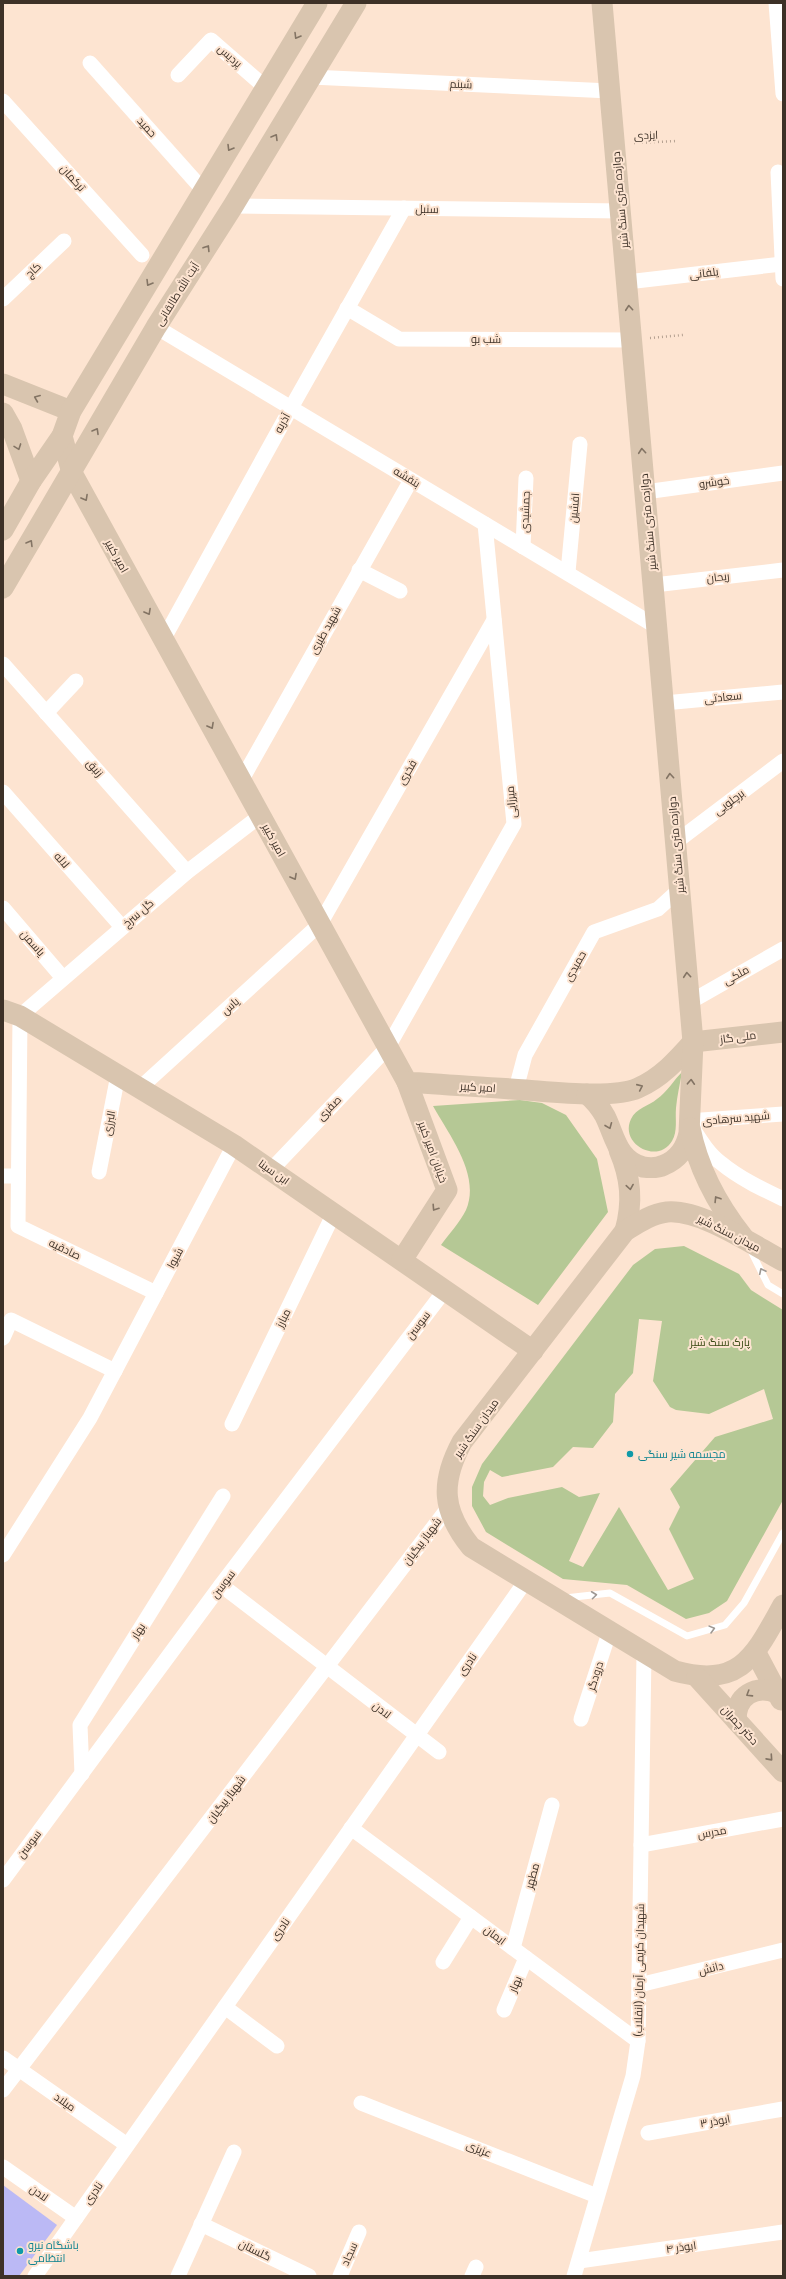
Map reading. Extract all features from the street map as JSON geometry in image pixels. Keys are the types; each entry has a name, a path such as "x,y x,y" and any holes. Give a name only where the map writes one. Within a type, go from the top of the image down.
{"main road":[{"path":"3,530 31,482 62,436 71,411 318,3"},
{"name":"آیت الله طالقانی","path":"3,588 8,567 72,473 156,327 234,206 356,3"},
{"name":"دوازده متری سنگ شیر","path":"602,3 690,1002 693,1042 688,1121"},
{"path":"164,259 191,273"},
{"path":"3,384 71,411"},
{"path":"3,413 12,429 31,482"},
{"name":"امیر کبیر","path":"62,436 72,473 407,1082 587,1094 636,1089 666,1071 693,1042"},
{"name":"ابن سینا","path":"11,1013 234,1145 533,1351"},
{"name":"ملی گاز","path":"693,1042 783,1032"},
{"name":"خیابان امیر کبیر","path":"402,1260 446,1190 407,1082"},
{"path":"587,1094 596,1102 605,1116 626,1166 631,1195 630,1213 625,1231"},
{"path":"619,1150 626,1159 636,1165 654,1168 671,1163 680,1155 687,1145 689,1133 688,1121"},
{"path":"688,1121 704,1176 732,1223 747,1242"},
{"name":"میدان سنگ شیر","path":"783,1261 690,1214 667,1212 645,1218 625,1231 462,1442 451,1462 446,1485 448,1508 457,1529 471,1547 555,1600 675,1672 696,1677 719,1676 739,1667 756,1653 783,1605"},
{"path":"756,1653 780,1699"},
{"name":"دکتر چمران","path":"696,1677 783,1772"},
{"path":"736,1720 738,1705 749,1693 763,1689 780,1699"}],"street":[{"path":"776,3 783,94"},
{"name":"پردیس","path":"178,75 211,40 266,88"},
{"name":"حمید","path":"90,63 204,191"},
{"name":"شبنم","path":"311,77 610,91"},
{"name":"ترکمان","path":"3,101 142,255"},
{"path":"778,172 783,279"},
{"name":"سنبل","path":"234,206 621,211"},
{"name":"آذربه","path":"164,640 290,408 404,208"},
{"name":"کاج","path":"3,299 64,241"},
{"name":"یلفانی","path":"627,282 782,264"},
{"name":"شب بو","path":"347,308 399,339 632,340"},
{"name":"بنفشه","path":"156,327 523,547 568,572 657,627"},
{"name":"افشین","path":"568,572 580,444"},
{"name":"خوشرو","path":"645,492 783,473"},
{"name":"جمشیدی","path":"523,547 526,478"},
{"name":"شهید طیری","path":"241,781 411,480"},
{"name":"میرزایی","path":"388,1047 514,824 485,524"},
{"path":"359,570 400,591"},
{"name":"ریحان","path":"654,585 783,570"},
{"name":"فخری","path":"320,924 494,620"},
{"name":"زنبق","path":"3,664 187,872"},
{"path":"46,713 76,681"},
{"name":"سعادتی","path":"664,703 783,692"},
{"name":"برچلویی","path":"676,842 783,761"},
{"name":"لاله","path":"3,792 122,927"},
{"name":"گل سرخ","path":"11,1013 63,978 187,872 260,816"},
{"name":"حمیدی","path":"516,1089 526,1054 594,932 658,909 680,889"},
{"name":"یاسمن","path":"3,908 63,978"},
{"name":"یاس","path":"140,1088 320,924"},
{"name":"ملکی","path":"690,1002 783,949"},
{"name":"صادقیه","path":"11,1013 18,1176 18,1226 156,1293"},
{"name":"صفری","path":"271,1170 388,1047"},
{"name":"البرزی","path":"99,1172 118,1075"},
{"name":"شهید سرهادی","path":"688,1121 783,1114"},
{"path":"688,1121 702,1142 720,1163 759,1188 783,1199"},
{"name":"شیوا","path":"3,1555 90,1418 234,1145"},
{"path":"3,1176 18,1176"},
{"name":"مبارز","path":"232,1424 334,1213"},
{"name":"سوسن","path":"3,1880 221,1586 445,1290"},
{"path":"3,1338 11,1320 115,1371"},
{"name":"بهار","path":"82,1774 80,1725 222,1496"},
{"name":"شهباز بیگیان","path":"3,2090 448,1508"},
{"name":"نادری","path":"35,2276 526,1582"},
{"name":"لادن","path":"221,1586 438,1752"},
{"name":"درودگر","path":"581,1719 609,1633"},
{"name":"شهیدان کریمی آرمان (انقلاب)","path":"574,2276 633,2076 638,2041 644,1654"},
{"name":"مطهر","path":"513,1948 552,1805"},
{"name":"مدرس","path":"641,1845 783,1819"},
{"name":"ایمان","path":"351,1828 638,2041"},
{"path":"443,1962 471,1917"},
{"name":"دانش","path":"639,1985 783,1950"},
{"name":"بهار","path":"504,2010 526,1958"},
{"path":"225,2007 277,2046"},
{"name":"میلاد","path":"3,2058 127,2145"},
{"name":"عزیزی","path":"361,2103 597,2196"},
{"name":"ابوذر ۳","path":"648,2133 783,2109"},
{"path":"178,2276 234,2152"},
{"name":"لادن","path":"3,2167 76,2218"},
{"name":"گلستان","path":"201,2224 309,2276"},
{"name":"سجاد","path":"340,2276 359,2232"},
{"name":"ابوذر ۴","path":"579,2261 783,2232"}],"lane":[{"path":"747,1242 768,1285 783,1294"},
{"path":"555,1600 610,1593 687,1636 725,1625 744,1603 783,1533"}],"path":[{"name":"ایزدی","path":"615,144 677,141"},
{"path":"632,340 683,335"}],"green space":[{"path":"682,1072 676,1104 676,1129 672,1141 666,1148 658,1151 650,1151 642,1148 635,1143 630,1136 629,1128 633,1115 661,1096"},
{"path":"520,1100 542,1103 566,1115 597,1159 608,1212 538,1305 441,1245 466,1210 470,1197 466,1169 461,1156 433,1106"},
{"name":"پارک سنگ شیر","path":"684,1246 739,1274 751,1290 783,1310 783,1500 727,1601 709,1613 686,1619 627,1585 563,1579 486,1532 472,1506 472,1487 482,1464 633,1265 655,1249","holes":["639,1319 662,1321 653,1381 670,1407 676,1410 709,1414 764,1389 773,1419 715,1437 670,1489 680,1507 669,1529 694,1579 668,1590 619,1507 583,1567 569,1561 600,1493 579,1497 562,1487 508,1498 490,1505 483,1496 484,1482 490,1470 502,1477 553,1467 573,1447 593,1448 613,1422 615,1394 633,1373"]}],"building":[{"name":"باشگاه نیرو انتظامی","path":"3,2185 57,2225 19,2276 3,2276"}],"place":[{"name":"مجسمه شیر سنگی","path":"630,1454"},
{"name":"باشگاه نیرو انتظامی","path":"20,2251"}]}
